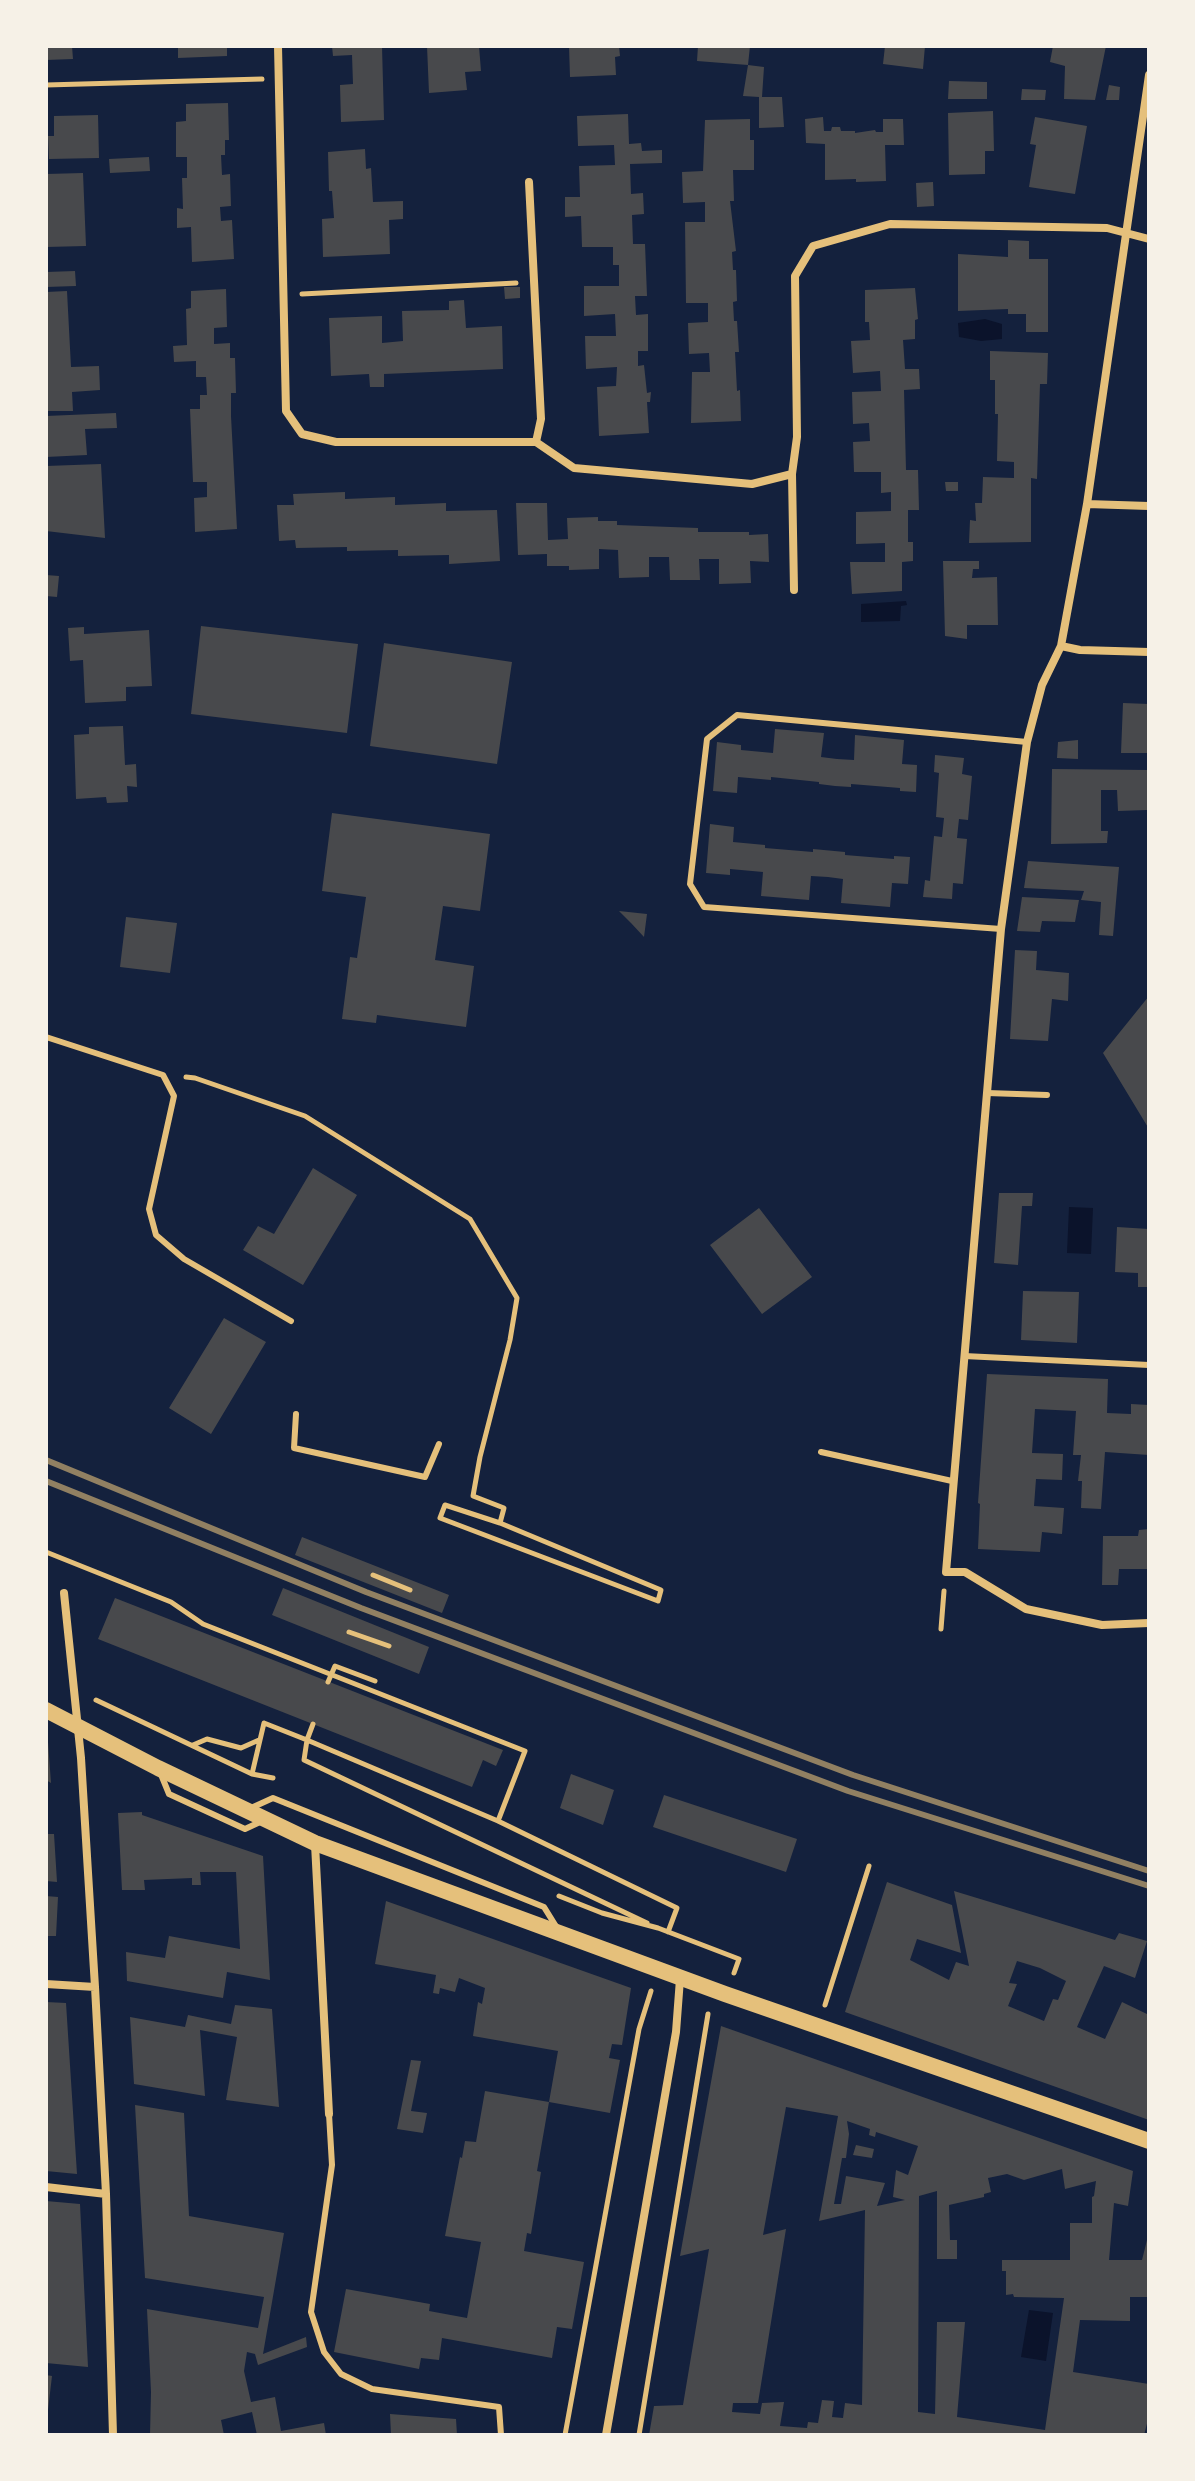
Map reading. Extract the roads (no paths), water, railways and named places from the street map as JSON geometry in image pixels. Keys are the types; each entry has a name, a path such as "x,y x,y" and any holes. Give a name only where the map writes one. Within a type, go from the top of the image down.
{"main road":[{"path":"46,1710 315,1843 680,1978 1149,2141"}],"street":[{"path":"278,46 286,411 302,434 336,442 536,442 574,468 752,484 792,474"},
{"path":"1149,75 1087,504 1061,646 1042,685 1027,742 1001,929 946,1572 965,1572 1026,1609 1102,1625 1149,1623"},
{"path":"529,182 541,419 536,442"},
{"path":"794,590 792,474 797,437 795,276 813,246 890,224 1107,228 1149,239"},
{"path":"1087,504 1149,506"},
{"path":"1061,646 1080,650 1149,652"},
{"path":"64,1593 78,1727 95,1987 106,2194 113,2435"},
{"path":"315,1843 329,2114"},
{"path":"606,2435 676,2032 680,1978"},
{"path":"46,1984 95,1987"},
{"path":"46,2187 106,2194"}],"lane":[{"path":"1001,929 704,907 690,884 707,739 737,715 1027,742"},
{"path":"46,1037 163,1075 174,1096 149,1209 156,1235 184,1259 291,1321"},
{"path":"987,1093 1047,1095"},
{"path":"964,1356 1149,1365"},
{"path":"296,1414 294,1448 425,1477 439,1444"},
{"path":"821,1452 952,1481"},
{"path":"158,1768 169,1794 245,1829 265,1820"},
{"path":"245,1810 273,1798 544,1907 562,1934"},
{"path":"329,2114 332,2165 311,2312 324,2352 341,2374 372,2389 499,2407 501,2435"}],"water":[{"path":"985,319 1002,324 1002,339 981,341 959,337 958,323"},
{"path":"906,601 907,605 901,606 900,621 861,622 861,604"},
{"path":"1069,1207 1093,1208 1091,1254 1067,1253"},
{"path":"1029,2310 1053,2313 1046,2361 1021,2357"}],"railway":[{"path":"46,1460 366,1592 853,1775 1149,1871"},
{"path":"46,1481 361,1608 848,1791 1149,1886"}]}
